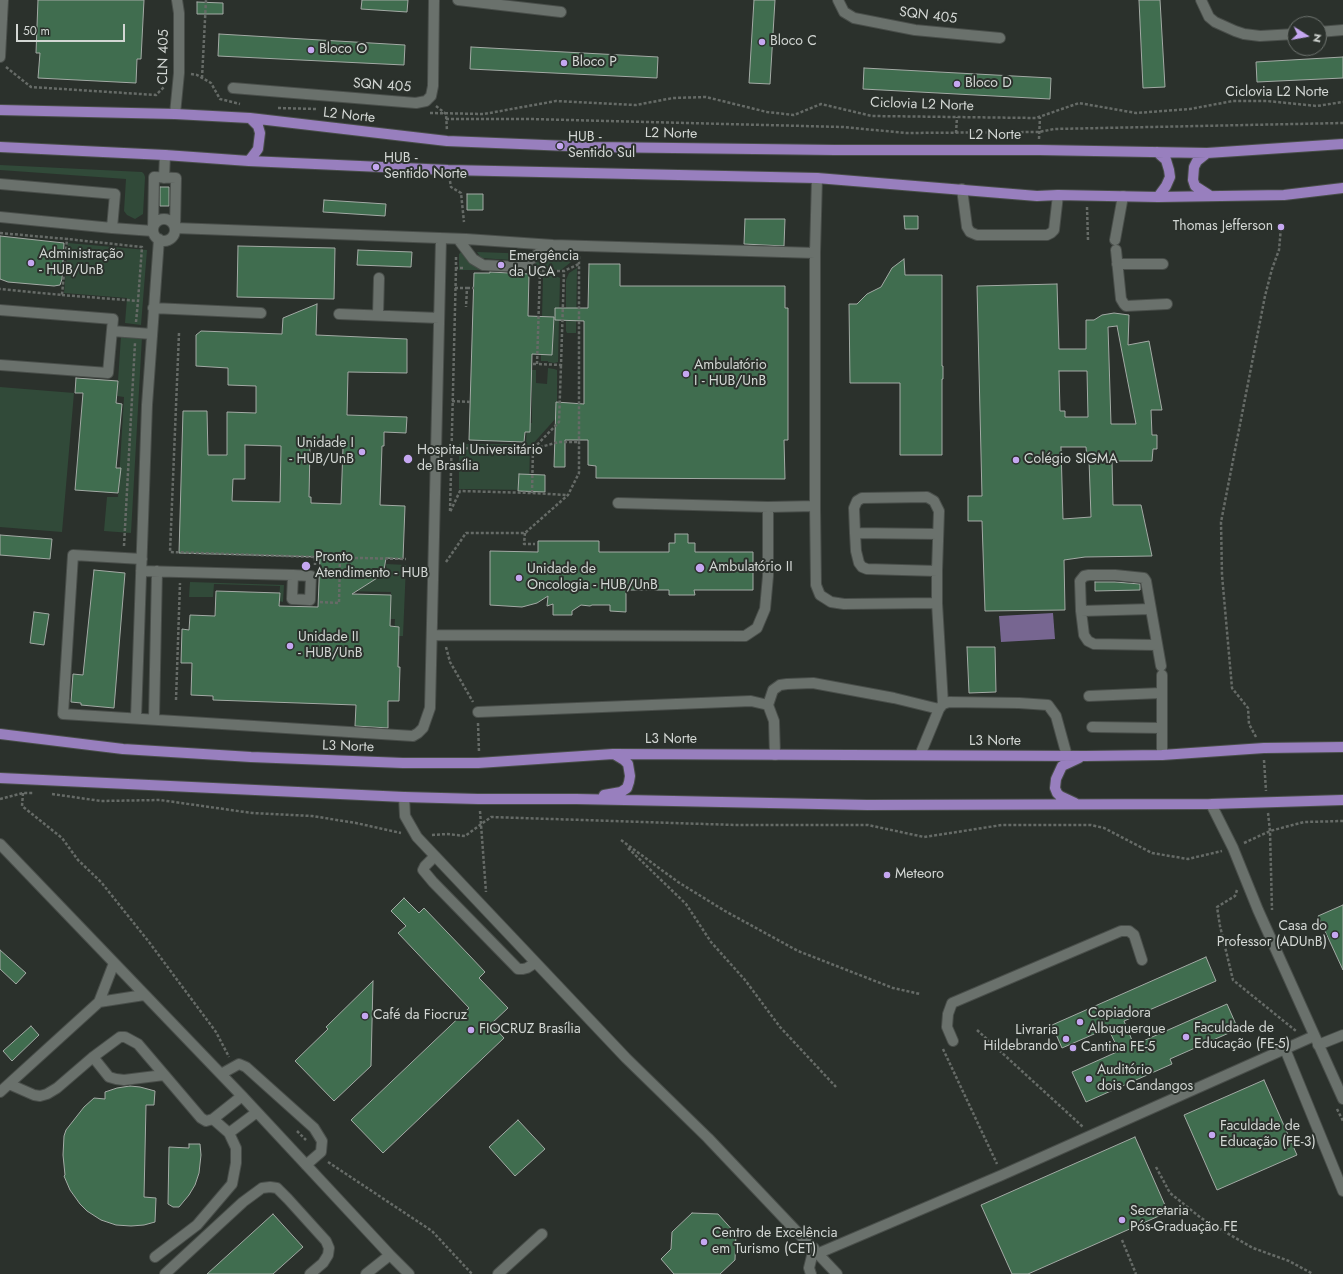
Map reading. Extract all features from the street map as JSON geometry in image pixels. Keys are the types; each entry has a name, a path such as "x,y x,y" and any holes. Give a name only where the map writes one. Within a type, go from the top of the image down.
{"main road":[{"name":"L2 Norte","path":"0,110 175,114 250,118 447,141 593,147 835,150 1038,150 1207,153 1343,144"},
{"path":"249,161 258,149 260,133 258,126 250,118"},
{"path":"0,147 165,155 249,161 448,170 817,178 1037,196 1158,197 1284,195 1343,188"},
{"path":"1157,152 1166,160 1170,177 1166,186 1158,197"},
{"path":"1207,153 1197,161 1194,167 1193,180 1195,186 1209,195"},
{"name":"L3 Norte","path":"0,734 123,749 251,757 403,763 478,763 613,754 1084,756 1162,754 1264,748 1343,747"},
{"path":"576,799 621,792 627,788 630,776 628,764 613,754"},
{"path":"1080,805 1060,796 1055,788 1056,779 1062,766 1084,756"},
{"path":"0,778 404,797 478,799 576,799 866,805 1211,804 1343,800"}],"street":[{"path":"0,57 3,0"},
{"name":"CLN 405","path":"175,114 179,73 179,13 177,0"},
{"name":"SQN 405","path":"233,88 416,103 428,100 432,93 433,86 434,0"},
{"path":"458,0 561,12"},
{"name":"SQN 405","path":"838,0 844,12 854,18 915,30 1000,38"},
{"path":"1201,0 1209,17 1227,28 1244,34 1260,36 1287,34"},
{"path":"1327,31 1343,30"},
{"path":"164,178 165,155"},
{"path":"0,217 112,228 156,235 165,240 171,238 175,231 176,178 154,177 156,235 152,334 147,405 136,718"},
{"path":"817,178 815,252 816,585 820,595 831,602 844,604 937,603"},
{"path":"0,184 115,194 112,228"},
{"path":"962,189 967,227 970,232 977,235 1051,233 1054,230 1058,195"},
{"path":"1123,196 1115,245 1121,299 1126,306 1167,304"},
{"path":"156,235 155,224 160,220 164,219 171,221 175,228"},
{"path":"175,228 441,238 553,246 815,252"},
{"path":"142,559 72,555 63,714 413,736 423,728 430,708 437,635 441,238"},
{"path":"458,239 473,259 483,265 521,267 539,253 553,246"},
{"path":"1118,264 1163,264"},
{"path":"378,315 380,278"},
{"path":"153,308 261,313"},
{"path":"0,310 113,319 108,373 0,364"},
{"path":"339,314 439,318"},
{"path":"112,331 152,334"},
{"path":"920,755 941,706 937,603 939,511 934,501 927,497 862,498 857,501 854,508 856,551 859,563 862,567 868,569 937,571"},
{"path":"618,503 768,507 815,506"},
{"path":"437,635 745,636 757,628 765,608 768,576 768,507"},
{"path":"855,533 938,534"},
{"path":"141,571 293,575"},
{"path":"154,719 157,571"},
{"path":"1157,646 1094,644 1088,641 1084,635 1081,611 1080,581 1084,576 1140,576 1146,581 1151,609 1157,646 1161,671 1162,754"},
{"path":"1081,611 1151,609"},
{"path":"775,754 774,721 768,705 773,690 780,685 813,682 941,706 949,702 1048,705 1056,716 1067,756"},
{"path":"1089,696 1162,694"},
{"path":"478,712 752,700 768,705"},
{"path":"1092,728 1162,728"},
{"path":"404,797 405,816 417,837 626,1058 708,1138 837,1274"},
{"path":"1211,804 1228,850 1258,910 1313,1040 1343,1099"},
{"path":"0,844 242,1096 409,1274"},
{"path":"435,856 423,870 433,882 518,969 527,968 535,963"},
{"path":"953,1040 947,1027 948,1014 952,1003 1121,931 1129,932 1134,935 1142,960"},
{"path":"0,1092 98,1002 114,963"},
{"path":"98,1002 144,995"},
{"path":"811,1274 809,1268 816,1251 1002,1174 1285,1049 1313,1040 1343,1035"},
{"path":"9,1084 34,1096 47,1094 57,1088 93,1057 120,1037 126,1037 138,1044 201,1118 206,1121 213,1119 242,1096"},
{"path":"1285,1049 1343,1192"},
{"path":"93,1057 109,1077 116,1079 124,1080 164,1074"},
{"path":"221,1074 239,1064 246,1067 314,1128 322,1141 321,1152 306,1165"},
{"path":"229,1133 257,1112"},
{"path":"155,1257 197,1225 232,1184 236,1164 236,1148 229,1133 213,1119"},
{"path":"165,1274 243,1202 262,1188 270,1187 277,1188 288,1198 326,1241 328,1255 323,1263 310,1274"},
{"path":"498,1274 542,1234"},
{"path":"366,1274 390,1255"}],"path":[{"path":"202,78 206,0"},
{"path":"0,62 30,87 156,95 179,73 197,75 211,84 220,99 246,106"},
{"name":"Ciclovia L2 Norte","path":"423,113 484,114 556,101 636,105 673,98 706,97 767,112 794,116 822,104 872,116 1036,118 1079,103 1136,112 1190,109 1233,101 1267,101 1317,106 1343,102"},
{"path":"428,100 446,114 447,141"},
{"path":"274,108 318,109"},
{"path":"956,117 956,133"},
{"path":"1038,150 1040,117"},
{"path":"446,119 530,119 843,127 906,133 1039,132 1054,129 1343,123"},
{"path":"451,187 461,193 464,222"},
{"path":"1087,196 1088,240"},
{"path":"1272,913 1270,831 1266,802 1264,748 1249,724 1248,708 1232,688 1222,575 1221,522 1265,296 1279,250 1281,227"},
{"path":"0,233 142,247 136,323"},
{"path":"62,295 67,239"},
{"path":"446,562 466,534 525,533 568,495 579,473 579,256"},
{"path":"532,493 533,449 559,422 564,272 579,264"},
{"path":"456,268 450,448 450,512 460,491 568,495"},
{"path":"537,364 540,271"},
{"path":"455,288 474,288"},
{"path":"466,307 467,288"},
{"path":"0,289 138,301"},
{"path":"175,406 179,333"},
{"path":"124,550 135,338"},
{"path":"533,364 561,365"},
{"path":"452,401 472,402"},
{"path":"450,448 533,449 559,442 579,442"},
{"path":"525,533 524,544 535,544"},
{"path":"315,557 406,559"},
{"path":"314,601 339,602 340,557"},
{"path":"437,635 450,662 478,712 479,748"},
{"path":"23,793 22,806 62,838 78,860 101,882 149,942 216,1032 229,1058"},
{"path":"0,799 23,793 38,793"},
{"path":"45,793 101,802 160,800 252,813 312,816 356,823 417,837 447,834 465,836 491,817 735,825 868,825 924,837 1002,825 1091,825 1104,828 1152,853 1188,859 1228,850 1270,831 1304,822 1343,821"},
{"path":"478,799 488,912"},
{"path":"836,1087 780,1027 745,980 711,942 686,904 621,840 678,882 725,911 798,951 893,988 920,994"},
{"path":"1226,857 1228,850"},
{"path":"1236,883 1238,889 1235,896 1217,907 1233,980 1313,1040"},
{"path":"977,1030 1091,1135"},
{"path":"942,1045 1002,1174"},
{"path":"1337,1108 1343,1121"},
{"path":"292,1126 308,1142"},
{"path":"324,1159 432,1231 472,1274"},
{"path":"1156,1167 1170,1193 1201,1218 1253,1248 1289,1261 1312,1274"},
{"path":"1122,1240 1136,1274"}],"green space":[{"path":"0,165 142,172 145,177 143,214 135,219 127,215 124,211 126,179 0,170"},
{"path":"68,243 147,250 141,325 125,323 127,298 64,293"},
{"path":"462,251 486,267 486,270 459,270 459,254"},
{"path":"477,252 535,254 526,261 481,258"},
{"path":"540,255 576,258 561,270 524,269"},
{"path":"577,268 576,333 567,333 566,280 569,273"},
{"path":"556,276 560,278 558,362 554,363 541,361 541,354 552,354 553,319 542,318 543,277"},
{"path":"121,336 142,337 131,533 104,531 107,497 118,497 124,397 117,396"},
{"path":"548,368 557,370 557,417 530,447 529,490 459,489 459,444 526,444 527,423 532,423 532,370 536,370 536,383 547,384"},
{"path":"0,387 74,393 62,532 0,527"},
{"path":"386,564 406,565 403,636 394,636 395,619 390,619 391,592 341,591 357,582 385,574 387,572"},
{"path":"190,582 284,585 283,602 279,601 280,586 214,584 213,597 189,597"}],"shaded area":[{"path":"1053,613 1055,639 1001,642 999,616"}],"building":[{"path":"38,0 144,0 141,59 137,59 136,83 38,78 40,53 36,53"},
{"path":"362,0 408,0 407,12 361,9"},
{"name":"Bloco C","path":"754,0 775,0 770,84 749,83"},
{"path":"1139,0 1160,0 1165,87 1143,88"},
{"path":"197,2 223,3 223,14 197,14"},
{"name":"Bloco O","path":"219,34 405,45 404,65 218,56"},
{"name":"Bloco P","path":"471,47 658,57 657,78 470,69"},
{"path":"1343,57 1343,78 1257,82 1256,62"},
{"name":"Bloco D","path":"864,68 1051,78 1050,99 863,89"},
{"path":"160,187 169,187 169,206 160,206"},
{"path":"467,194 483,194 483,210 467,210"},
{"path":"324,200 386,204 385,216 323,212"},
{"path":"904,216 918,216 918,229 905,229"},
{"path":"745,219 785,219 784,246 744,244"},
{"name":"Administração - HUB/UnB","path":"0,236 64,243 62,279 60,285 54,286 8,282 0,279"},
{"path":"238,246 335,248 334,299 237,297"},
{"path":"358,250 412,252 411,267 357,265"},
{"path":"904,259 905,275 942,275 942,455 900,455 900,383 850,383 849,304 857,304 867,294 881,287 892,268"},
{"name":"Ambulatório I - HUB/UnB","path":"589,264 620,264 620,286 785,286 785,308 788,308 788,440 784,440 785,479 596,478 596,466 588,465 588,440 565,440 565,467 554,467 556,402 584,404 584,321 555,320 555,308 588,308"},
{"path":"490,272 529,274 528,316 554,317 552,355 532,354 530,432 525,432 524,442 469,440 474,273"},
{"path":"1057,284 1059,349 1086,349 1086,320 1094,320 1102,315 1114,313 1129,315 1128,345 1149,341 1162,410 1151,410 1152,435 1157,435 1157,449 1153,449 1152,461 1112,461 1113,505 1141,505 1152,556 1085,557 1064,560 1065,610 985,611 982,521 968,521 968,496 982,496 977,286","holes":["1117,326 1121,347 1136,424 1111,424 1108,327","1059,371 1087,371 1088,417 1065,417 1065,411 1060,411","1061,447 1086,447 1087,460 1089,460 1091,517 1063,519"]},
{"path":"317,304 316,335 407,339 407,373 348,372 347,415 407,417 406,433 384,432 384,446 382,446 380,505 405,506 403,559 386,558 385,573 352,594 391,595 390,626 399,627 398,667 400,667 399,701 388,701 388,728 355,726 356,705 213,700 213,696 191,695 192,663 181,663 182,629 189,630 190,615 215,616 216,591 280,593 279,606 318,607 320,557 179,553 183,411 207,411 208,455 227,455 227,412 256,413 256,386 228,385 228,368 196,366 196,335 201,331 282,334 283,318","holes":["245,445 281,446 280,502 232,501 233,479 245,479","310,447 343,447 341,504 311,503 311,497 309,497"]},
{"path":"76,378 118,381 116,403 122,404 116,468 121,468 118,493 75,490 83,393 75,393"},
{"path":"519,474 545,475 545,492 518,491"},
{"path":"675,534 688,534 688,543 695,543 695,552 753,552 753,590 694,590 695,595 669,595 669,590 626,590 626,612 610,611 610,605 581,605 572,611 572,615 553,615 553,604 547,606 548,596 537,603 522,607 490,605 490,551 538,552 538,541 599,541 599,552 669,552 669,543 675,543"},
{"path":"0,535 52,539 50,559 0,555"},
{"path":"94,570 125,573 114,708 81,705 81,703 71,702 73,674 83,675"},
{"path":"1095,582 1140,584 1140,590 1095,591"},
{"path":"34,612 49,614 44,645 30,643"},
{"path":"967,647 995,647 996,692 969,693"},
{"name":"FIOCRUZ Brasília","path":"404,898 419,913 424,908 469,955 485,972 479,978 508,1008 491,1024 504,1038 383,1153 351,1120 469,1008 398,933 406,926 391,911"},
{"name":"Casa do Professor (ADUnB)","path":"1343,905 1343,970 1318,916"},
{"path":"0,950 26,973 16,984 0,969"},
{"name":"Faculdade de Educação (FE-5)","path":"1206,957 1216,981 1124,1021 1134,1045 1227,1004 1238,1029 1170,1059 1172,1064 1086,1102 1072,1072 1119,1051 1108,1028 1062,1048 1052,1025"},
{"path":"373,981 371,1066 334,1101 295,1061 328,1029 326,1027"},
{"path":"31,1026 39,1035 12,1061 3,1051"},
{"name":"Faculdade de Educação (FE-3)","path":"1264,1080 1297,1155 1217,1190 1184,1115"},
{"path":"130,1086 155,1091 154,1105 146,1105 144,1197 156,1198 155,1222 131,1226 116,1225 101,1220 87,1211 80,1204 70,1190 64,1176 63,1155 64,1136 66,1130 84,1107 94,1098 105,1099 105,1092"},
{"path":"518,1120 545,1149 515,1176 489,1147"},
{"path":"1135,1137 1168,1212 1028,1274 1012,1274 981,1205"},
{"path":"189,1144 200,1144 201,1155 199,1173 195,1185 189,1195 179,1207 173,1207 168,1204 169,1147 189,1148"},
{"name":"Centro de Excelência em Turismo (CET)","path":"692,1213 718,1214 736,1234 735,1260 720,1274 674,1274 661,1259 671,1249 672,1232"},
{"path":"273,1214 303,1247 273,1274 207,1274"}],"place":[{"name":"Bloco C","path":"762,42"},
{"name":"Bloco O","path":"311,50"},
{"name":"Bloco P","path":"564,63"},
{"name":"Bloco D","path":"957,84"},
{"name":"HUB - Sentido Sul","path":"560,146"},
{"name":"HUB - Sentido Norte","path":"376,167"},
{"name":"Thomas Jefferson","path":"1281,227"},
{"name":"Administração - HUB/UnB","path":"31,263"},
{"name":"Emergência da UCA","path":"501,265"},
{"name":"Ambulatório I - HUB/UnB","path":"686,374"},
{"name":"Unidade I - HUB/UnB","path":"362,452"},
{"name":"Hospital Universitário de Brasília","path":"408,459"},
{"name":"Colégio SIGMA","path":"1016,460"},
{"name":"Pronto Atendimento - HUB","path":"306,566"},
{"name":"Ambulatório II","path":"700,568"},
{"name":"Unidade de Oncologia - HUB/UnB","path":"519,578"},
{"name":"Unidade II - HUB/UnB","path":"290,646"},
{"name":"Meteoro","path":"887,875"},
{"name":"Casa do Professor (ADUnB)","path":"1335,935"},
{"name":"Café da Fiocruz","path":"365,1016"},
{"name":"Copiadora Albuquerque","path":"1080,1022"},
{"name":"FIOCRUZ Brasília","path":"471,1030"},
{"name":"Faculdade de Educação (FE-5)","path":"1186,1037"},
{"name":"Livraria Hildebrando","path":"1066,1039"},
{"name":"Cantina FE-5","path":"1073,1048"},
{"name":"Auditório dois Candangos","path":"1089,1079"},
{"name":"Faculdade de Educação (FE-3)","path":"1212,1135"},
{"name":"Secretaria Pós-Graduação FE","path":"1122,1220"},
{"name":"Centro de Excelência em Turismo (CET)","path":"704,1242"}]}
